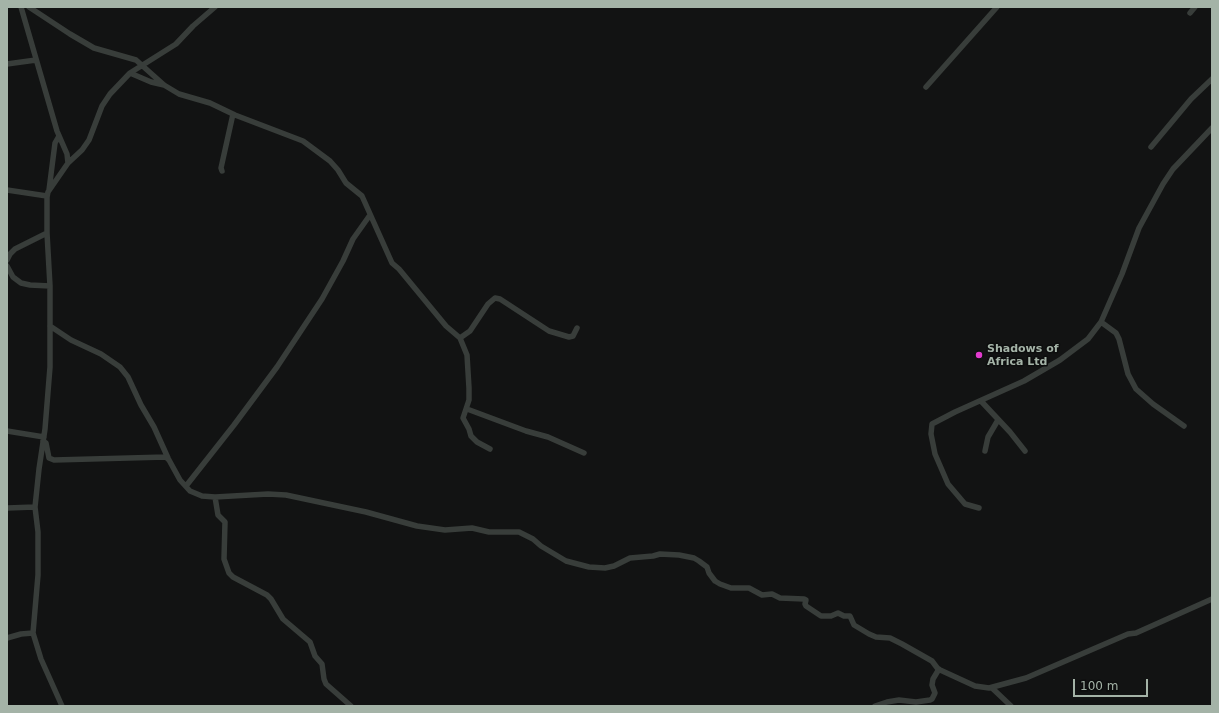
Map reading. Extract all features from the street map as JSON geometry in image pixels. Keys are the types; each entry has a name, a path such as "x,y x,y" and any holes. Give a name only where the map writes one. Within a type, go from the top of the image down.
{"street":[{"path":"21,7 59,136 67,154 68,163"},
{"path":"28,7 94,48 132,58 164,85 186,97 210,103 233,114 303,141 336,166 348,186 362,196 392,263 399,269 446,326 460,338 467,355 469,394 467,409 463,418 471,436 477,442 490,449"},
{"path":"48,194 68,163 82,150 89,140 102,106 110,94 130,73 171,48 215,7"},
{"path":"926,87 997,7"},
{"path":"1190,13 1195,7"},
{"path":"7,64 36,60"},
{"path":"130,73 151,82 164,85"},
{"path":"1151,147 1191,99 1212,79"},
{"path":"222,171 221,168 233,114"},
{"path":"979,508 965,504 948,484 935,454 930,428 934,422 1024,381 1060,360 1088,339 1101,322 1122,274 1139,228 1160,188 1173,169 1212,128"},
{"path":"59,136 55,143 48,194 47,233 50,286 50,367 44,439 35,507 38,532 38,575 33,633 41,660 62,706"},
{"path":"7,190 48,194"},
{"path":"186,486 277,367 322,300 353,239 370,215"},
{"path":"7,260 15,249 47,233"},
{"path":"7,266 13,277 24,284 50,286"},
{"path":"460,338 470,331 488,304 495,298 500,299 550,331 569,337 573,336 576,328"},
{"path":"1101,322 1116,333 1120,339 1128,374 1136,389 1153,404 1184,426"},
{"path":"50,326 71,340 101,354 120,367 128,377 176,474 195,494 214,497 268,494 286,495 366,512 417,526 445,530 472,528 489,532 519,532 533,539 566,562 590,567 605,568 621,564 630,558 660,554 679,555 694,558 707,567 709,573 715,581 720,584 731,588 749,588 762,595 772,594 780,598 805,599 806,606 821,616 831,616 838,613 844,616 850,616 854,625 870,634 890,638 932,661 939,669 975,686 992,688 1026,678 1128,634 1136,633 1212,599"},
{"path":"980,401 1017,440 1025,451"},
{"path":"467,409 526,431 548,437 584,453"},
{"path":"985,451 988,437 998,420"},
{"path":"7,431 44,439"},
{"path":"44,439 49,458 54,460 168,458"},
{"path":"214,497 218,515 224,522 224,559 230,573 233,577 267,595 283,619 309,640 315,656 322,664 326,684 351,706"},
{"path":"7,508 35,507"},
{"path":"7,638 21,634 33,633"},
{"path":"875,706 899,700 916,702 930,700 935,693 932,685 933,679 939,669"},
{"path":"992,688 1011,706"}],"place":[{"name":"Shadows of Africa Ltd","path":"979,355"}]}
